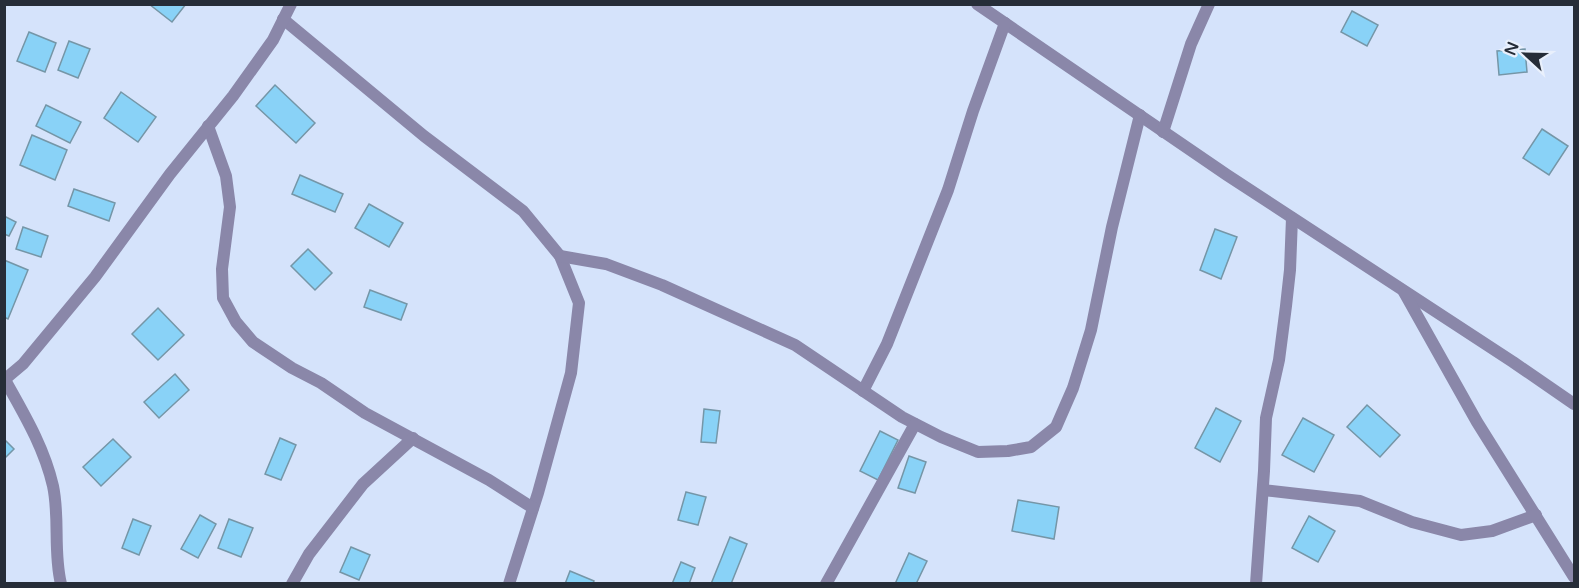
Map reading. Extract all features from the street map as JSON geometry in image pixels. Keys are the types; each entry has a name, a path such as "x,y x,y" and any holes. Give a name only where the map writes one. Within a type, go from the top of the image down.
{"street":[{"path":"61,584 56,563 57,522 53,486 41,447 5,380 23,364 95,277 170,174 273,40 291,4"},
{"path":"977,4 1163,132 1575,404"},
{"path":"1163,132 1191,44 1209,4"},
{"path":"283,19 424,136 523,212 560,256 579,303 571,373 509,584"},
{"path":"863,391 887,344 948,190 973,111 1005,23"},
{"path":"560,256 606,264 662,285 795,345 902,417 978,452 1008,451 1031,447 1056,427 1073,388 1090,330 1112,227 1140,115"},
{"path":"208,126 225,176 230,207 222,269 223,298 236,322 253,342 365,413 489,480 533,508"},
{"path":"1256,584 1266,418 1279,360 1290,270 1292,218"},
{"path":"1404,290 1478,422 1575,577"},
{"path":"826,584 915,424"},
{"path":"292,584 309,554 363,484 413,438"},
{"path":"1263,490 1360,501 1412,522 1461,535 1492,531 1536,515"}],"building":[{"path":"149,4 186,4 172,22"},
{"path":"1352,11 1378,25 1367,46 1341,32"},
{"path":"29,32 56,43 45,72 17,61"},
{"path":"69,41 90,49 78,78 58,70"},
{"path":"1525,49 1527,72 1499,75 1497,51"},
{"path":"275,85 315,123 296,143 256,106"},
{"path":"121,92 156,117 138,142 104,118"},
{"path":"46,105 81,122 70,143 36,126"},
{"path":"1542,129 1568,146 1549,175 1523,158"},
{"path":"32,135 67,150 55,180 20,165"},
{"path":"300,175 343,194 335,212 292,194"},
{"path":"74,189 115,203 109,221 68,206"},
{"path":"369,204 403,223 389,247 355,228"},
{"path":"4,216 16,222 9,236 4,234"},
{"path":"23,227 48,236 41,257 16,249"},
{"path":"1215,229 1237,237 1221,279 1200,270"},
{"path":"308,249 332,273 315,290 291,266"},
{"path":"4,260 28,270 8,319 4,317"},
{"path":"370,290 407,304 401,320 364,307"},
{"path":"158,308 184,335 158,360 132,334"},
{"path":"175,374 189,390 159,418 144,402"},
{"path":"1367,405 1400,435 1380,457 1347,427"},
{"path":"1216,408 1241,421 1220,462 1195,448"},
{"path":"704,409 720,411 716,443 701,442"},
{"path":"1303,418 1334,435 1314,472 1282,455"},
{"path":"880,431 898,440 878,480 860,471"},
{"path":"280,438 296,445 281,480 265,474"},
{"path":"4,439 14,449 4,459"},
{"path":"113,439 131,457 101,486 83,467"},
{"path":"909,456 926,462 915,493 898,488"},
{"path":"686,492 706,497 698,525 678,520"},
{"path":"1018,500 1059,507 1054,539 1012,531"},
{"path":"200,515 216,524 198,558 181,549"},
{"path":"1309,516 1335,531 1318,562 1292,548"},
{"path":"133,519 151,526 139,555 122,548"},
{"path":"229,519 253,528 241,557 218,548"},
{"path":"730,537 747,544 731,584 711,584"},
{"path":"351,547 370,555 359,580 340,572"},
{"path":"909,553 927,561 916,584 895,584"},
{"path":"681,562 695,568 689,584 672,584"},
{"path":"570,571 594,581 593,584 565,584"}]}
